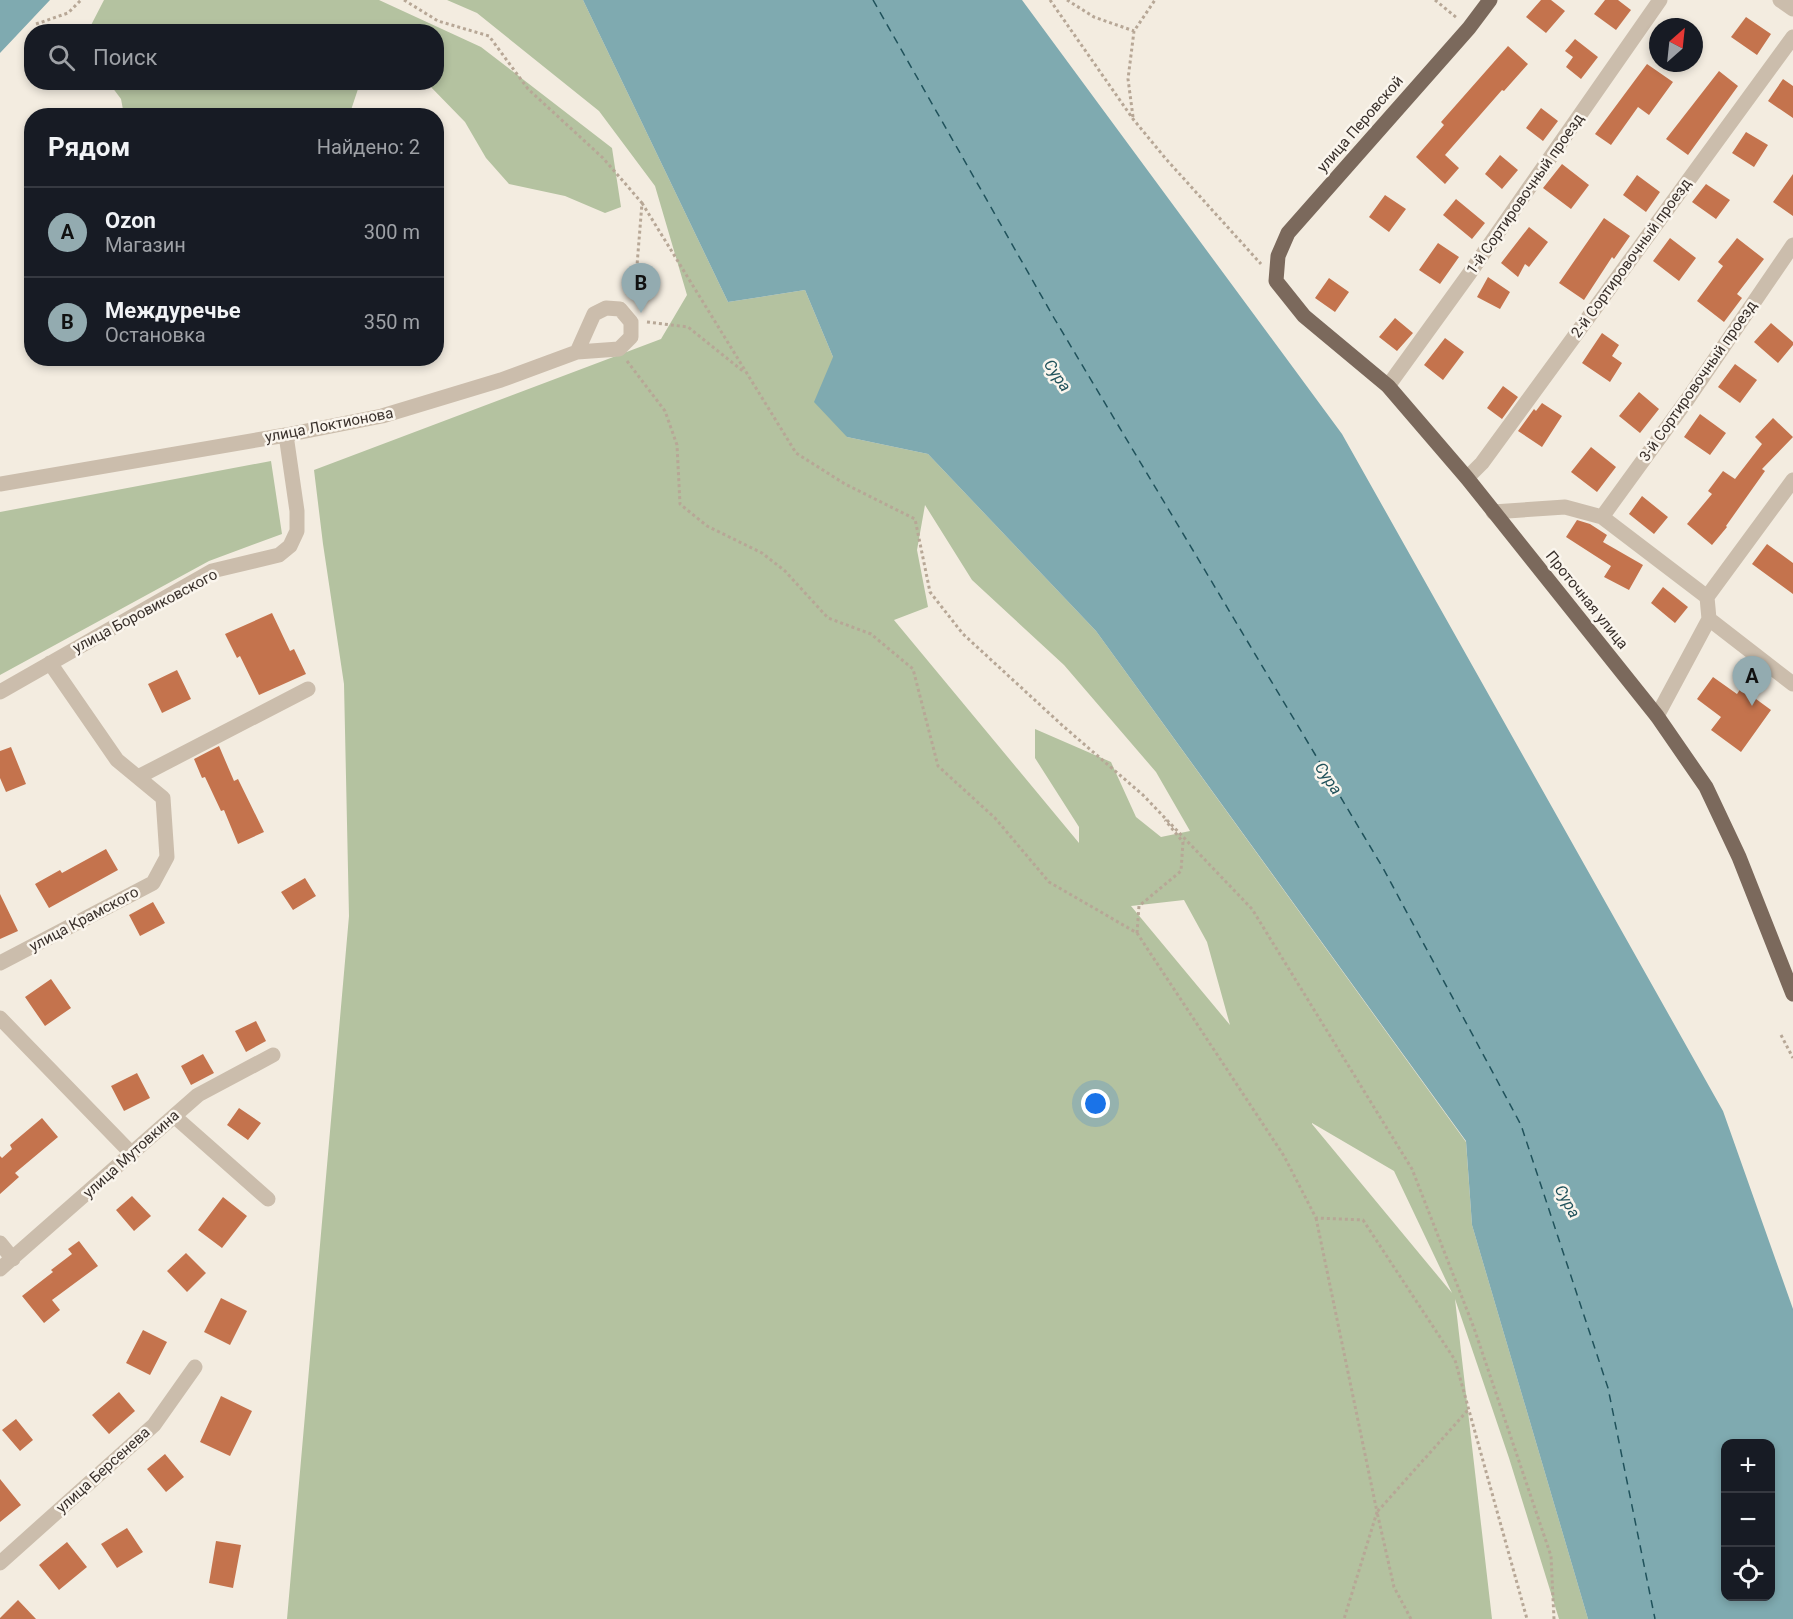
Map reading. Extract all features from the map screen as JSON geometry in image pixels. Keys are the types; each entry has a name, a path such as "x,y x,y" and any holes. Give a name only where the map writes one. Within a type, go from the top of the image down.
{"main road":[{"name":"улица Перовской","path":"1276,281 1278,256 1288,233 1469,28 1490,0"},
{"name":"Проточная улица","path":"1276,281 1304,316 1388,386 1467,478 1657,716 1706,787 1739,857 1793,994"}],"street":[{"name":"1-й Сортировочный проезд","path":"1388,386 1660,0"},
{"path":"1780,0 1793,9"},
{"name":"2-й Сортировочный проезд","path":"1467,478 1482,463 1793,37"},
{"name":"3-й Сортировочный проезд","path":"1602,517 1687,400 1793,245"},
{"path":"577,352 594,314 606,308 620,309 631,323 631,337 619,349"},
{"name":"улица Локтионова","path":"0,484 286,435 382,416 501,380 577,352 619,349"},
{"name":"улица Боровиковского","path":"0,692 212,572 279,555 290,546 297,531 297,511 286,435"},
{"path":"1657,716 1709,619 1707,597 1793,480"},
{"path":"1493,512 1566,507 1602,517 1707,597"},
{"path":"1709,619 1793,684"},
{"path":"50,663 117,760 138,777 308,689"},
{"name":"улица Крамского","path":"0,963 153,883 167,857 163,798 138,777"},
{"path":"0,1018 132,1154"},
{"name":"улица Мутовкина","path":"0,1269 198,1095 273,1055"},
{"path":"174,1116 268,1198"},
{"path":"0,1243 13,1259"},
{"name":"улица Берсенева","path":"0,1563 154,1425 195,1367"}],"path":[{"path":"36,24 68,13 81,0"},
{"path":"404,0 438,21 489,36 528,89 603,158 642,203 796,453 845,484 915,519 930,592 963,634 1062,726 1143,795 1252,909 1412,1169 1474,1328 1551,1556 1554,1619"},
{"path":"1050,0 1133,118 1166,159 1276,281"},
{"path":"1067,0 1094,17 1134,31"},
{"path":"1133,118 1128,79 1134,31 1155,0"},
{"path":"1435,0 1469,28"},
{"path":"620,309 636,278 642,203"},
{"path":"631,323 652,322 688,327 748,375"},
{"path":"619,349 664,411 677,445 680,504 707,526 762,554 777,565 828,618 871,634 914,669 938,766 995,818 1049,882 1137,933 1284,1156 1316,1218 1394,1587 1411,1619"},
{"path":"1137,933 1139,906 1181,871 1183,842 1143,795"},
{"path":"1780,1035 1793,1059"},
{"path":"1316,1218 1363,1220 1455,1360 1527,1619"},
{"path":"1344,1619 1377,1512 1468,1410"}],"green space":[{"path":"104,0 379,0 431,24 92,24"},
{"path":"447,0 583,0 728,302 805,290 833,357 847,437 928,454 1096,631 1466,1142 1472,1225 1588,1619 1559,1619 1509,1458 1455,1299 1492,1619 287,1619 349,916 344,684 314,470 661,339 687,295 655,186 599,111 477,13","holes":["925,505 972,580 1064,665 1156,772 1190,831 1161,837 1136,817 1111,762 1035,729 1035,758 1079,827 1079,843 894,620 928,607 917,550","1184,900 1207,942 1230,1025 1131,906","1312,1124 1394,1171 1452,1293"]},
{"path":"444,30 481,47 612,148 621,207 605,213 565,196 509,184 486,158 465,122 434,90 444,90"},
{"path":"114,90 358,90 352,108 123,108 121,99"},
{"path":"271,461 282,534 209,561 0,675 0,512"}],"water":[{"path":"0,0 50,0 27,24 24,24 24,28 0,53"},
{"name":"Сура","path":"583,0 1022,0 1342,434 1723,1111 1793,1309 1793,1619 1588,1619 1472,1225 1466,1141 1096,631 928,454 847,437 814,402 833,357 805,290 728,302"}],"building":[{"path":"1541,0 1551,0 1565,11 1546,33 1526,17"},
{"path":"1605,0 1618,0 1631,10 1616,30 1594,14"},
{"path":"1746,17 1771,34 1757,55 1731,37"},
{"path":"1575,39 1598,57 1581,79 1566,67 1573,57 1565,51"},
{"path":"1508,46 1528,64 1445,155 1459,168 1445,184 1416,157 1444,125 1441,122"},
{"path":"1647,64 1649,72 1659,72 1673,82 1649,115 1638,107 1611,145 1595,134"},
{"path":"1719,71 1738,86 1688,155 1666,139"},
{"path":"1783,79 1793,86 1793,118 1768,101"},
{"path":"1541,108 1558,121 1543,141 1526,128"},
{"path":"1746,132 1768,145 1754,167 1732,153"},
{"path":"1500,155 1518,170 1502,189 1485,174"},
{"path":"1562,164 1589,185 1571,209 1543,188"},
{"path":"1793,174 1793,216 1773,202"},
{"path":"1637,175 1660,192 1646,212 1623,195"},
{"path":"1706,184 1730,200 1716,219 1692,202"},
{"path":"1385,195 1406,209 1389,232 1369,217"},
{"path":"1456,199 1485,223 1472,239 1443,215"},
{"path":"1604,218 1630,236 1614,259 1612,257 1584,300 1559,283"},
{"path":"1529,227 1548,242 1529,267 1525,264 1518,277 1501,263"},
{"path":"1670,238 1696,258 1679,281 1653,261"},
{"path":"1737,238 1764,259 1737,294 1742,298 1724,322 1697,301 1723,266 1718,262"},
{"path":"1438,243 1459,257 1440,284 1419,270"},
{"path":"1488,277 1510,292 1500,309 1477,297"},
{"path":"1329,278 1349,292 1335,312 1315,298"},
{"path":"1395,318 1413,333 1397,351 1379,337"},
{"path":"1771,323 1793,342 1778,363 1754,342"},
{"path":"1602,333 1619,345 1612,356 1622,363 1610,382 1582,363"},
{"path":"1445,338 1464,352 1443,380 1424,365"},
{"path":"1735,364 1757,380 1740,403 1718,387"},
{"path":"1503,386 1518,397 1502,419 1487,408"},
{"path":"1639,392 1659,409 1640,433 1619,416"},
{"path":"1542,403 1562,416 1542,447 1518,431 1534,409 1536,411"},
{"path":"1700,414 1726,433 1710,455 1684,437"},
{"path":"1773,418 1793,437 1762,469 1765,471 1712,545 1687,524 1712,494 1708,491 1723,471 1735,479 1762,444 1755,437"},
{"path":"1591,447 1616,467 1597,492 1571,472"},
{"path":"1642,496 1668,517 1654,534 1629,514"},
{"path":"1577,520 1590,524 1607,535 1603,542 1643,565 1629,590 1604,577 1611,566 1566,537"},
{"path":"1767,544 1793,563 1793,594 1752,564"},
{"path":"1663,587 1688,607 1675,623 1651,603"},
{"path":"272,613 290,651 294,649 306,674 259,695 240,656 237,658 225,634"},
{"path":"177,670 191,699 162,713 148,684"},
{"path":"1713,677 1737,694 1741,688 1771,710 1741,752 1711,730 1721,717 1697,699"},
{"path":"219,746 234,781 238,779 264,832 238,844 224,810 221,811 194,759"},
{"path":"11,747 26,784 6,792 0,778 0,751"},
{"path":"106,849 118,870 49,908 35,884 60,870 62,873"},
{"path":"305,878 316,896 293,910 281,892"},
{"path":"0,894 18,931 0,939"},
{"path":"153,902 165,923 140,936 129,915"},
{"path":"51,979 71,1008 45,1026 25,997"},
{"path":"256,1021 266,1041 246,1052 235,1031"},
{"path":"203,1054 214,1073 191,1085 181,1066"},
{"path":"137,1073 150,1098 124,1111 111,1086"},
{"path":"239,1108 261,1123 248,1140 227,1125"},
{"path":"42,1118 58,1137 15,1173 19,1177 0,1194 0,1156 2,1158 12,1149 10,1145"},
{"path":"132,1196 151,1216 134,1231 116,1210"},
{"path":"223,1197 247,1216 222,1248 198,1230"},
{"path":"79,1241 98,1266 52,1300 60,1310 44,1323 22,1296 72,1254 68,1249"},
{"path":"186,1253 206,1273 187,1292 167,1271"},
{"path":"221,1298 247,1311 230,1345 204,1332"},
{"path":"143,1330 167,1342 150,1375 126,1363"},
{"path":"119,1392 135,1411 109,1434 92,1415"},
{"path":"221,1396 252,1411 230,1456 200,1442"},
{"path":"16,1419 33,1440 20,1451 2,1430"},
{"path":"165,1454 184,1477 166,1492 147,1469"},
{"path":"0,1479 21,1505 0,1522"},
{"path":"127,1528 143,1552 117,1568 101,1544"},
{"path":"216,1541 241,1545 233,1588 209,1583"},
{"path":"67,1542 87,1567 59,1590 39,1565"},
{"path":"18,1600 36,1619 0,1619 0,1618"}],"ferry route":[{"path":"873,0 1054,318 1383,868 1521,1125 1608,1388 1655,1619"}],"place":[{"name":"Междуречье","path":"641,313"},
{"name":"Ozon","path":"1752,706"}]}
